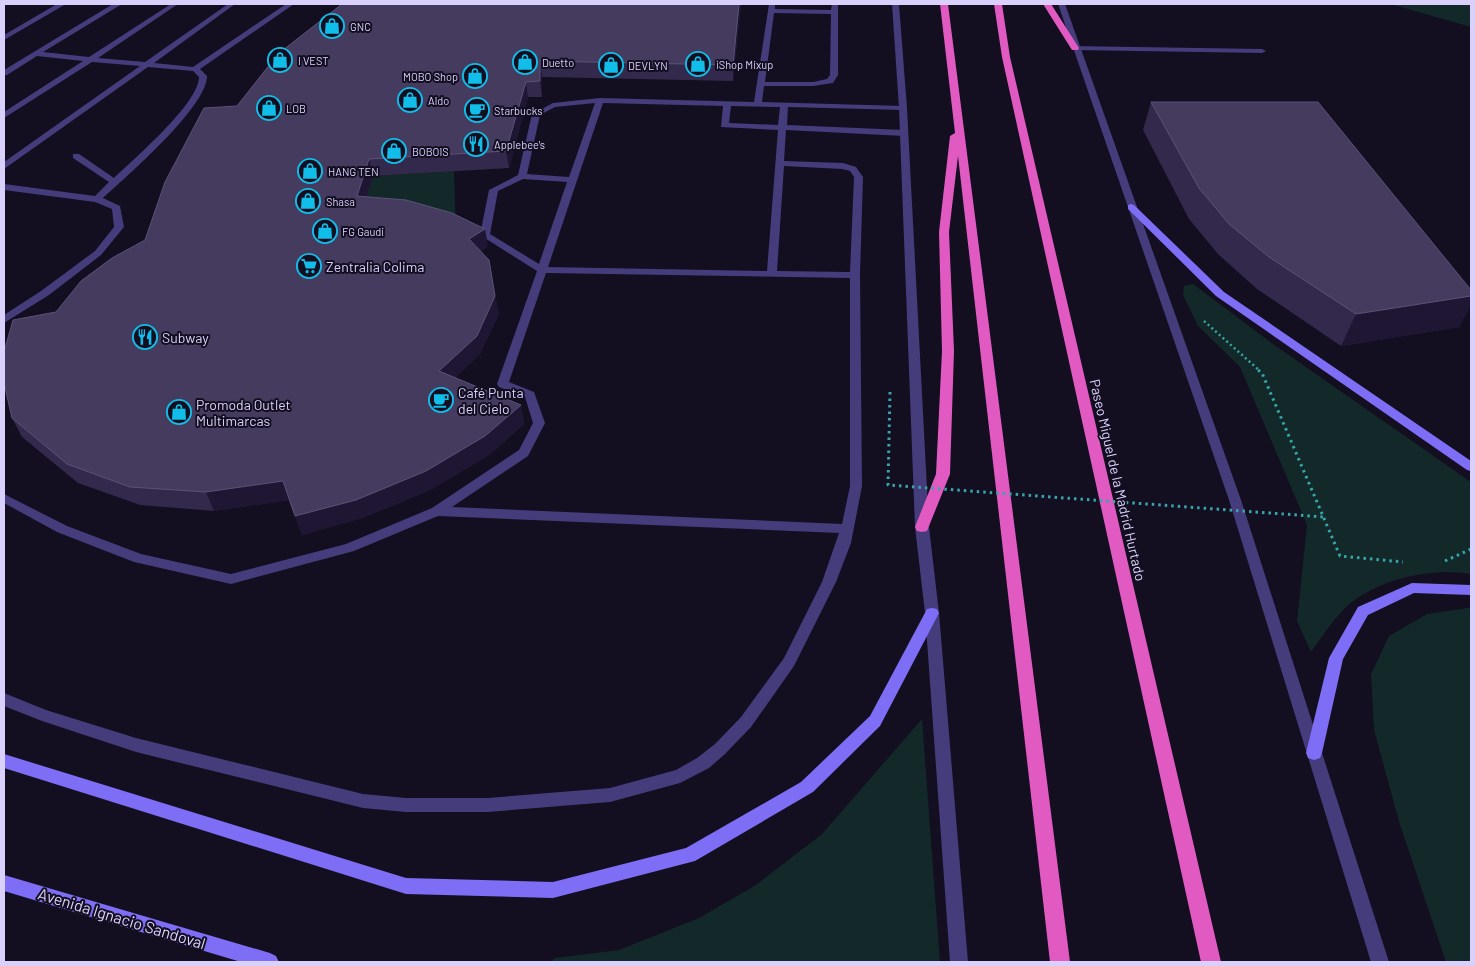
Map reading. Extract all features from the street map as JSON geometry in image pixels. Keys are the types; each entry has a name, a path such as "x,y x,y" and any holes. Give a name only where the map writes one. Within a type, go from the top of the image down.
{"highway":[{"path":"944,4 1060,962"},
{"name":"Paseo Miguel de la Madrid Hurtado","path":"998,4 1006,57 1211,962"},
{"path":"1047,4 1076,48"},
{"path":"922,527 943,474 948,351 944,232 958,113"}],"main road":[{"path":"1131,207 1220,294 1471,467"},
{"path":"1314,753 1336,658 1364,611 1412,588 1471,590"},
{"path":"4,762 406,886 553,890 690,855 807,787 875,720 932,613"},
{"name":"Avenida Ignacio Sandoval","path":"4,882 270,962"}],"street":[{"path":"4,38 62,4"},
{"path":"4,73 118,4"},
{"path":"4,116 175,4"},
{"path":"4,166 232,4"},
{"path":"35,54 195,68 290,4"},
{"path":"895,4 903,108 922,527 932,613 959,962"},
{"path":"1060,4 1234,500 1380,962"},
{"path":"758,104 772,8 835,8 834,75 830,81 813,84 761,84"},
{"path":"1076,48 1262,51"},
{"path":"97,199 162,136 196,98 203,85 203,76 195,68"},
{"path":"522,176 536,114 553,105 600,100 903,108"},
{"path":"4,498 62,529 139,558 231,579 349,548 437,511 524,453 539,423 530,395 503,384 600,100"},
{"path":"727,104 724,125 904,133"},
{"path":"772,274 784,105"},
{"path":"76,156 115,182"},
{"path":"4,699 42,715 136,745 364,801 406,805 488,805 610,795 680,776 703,763 720,749 746,722 789,662 829,582 844,543 856,486 855,275 859,177 852,170 843,166 779,163"},
{"path":"573,180 522,176 494,190 485,234 542,270 855,275"},
{"path":"4,187 97,199 117,208 119,227 98,254 4,320"},
{"path":"437,511 847,529"}],"path":[{"path":"1204,322 1262,373 1340,556 1407,563"},
{"path":"890,392 888,485 1324,517"},
{"path":"1436,566 1471,550"}],"green space":[{"path":"1390,4 1471,4 1471,27"},
{"path":"454,171 456,230 362,213 373,176"},
{"path":"1193,284 1273,344 1471,482 1471,574 1456,572 1426,573 1396,580 1369,591 1343,610 1311,652 1297,621 1307,525 1240,367 1198,326 1183,295 1184,286"},
{"path":"1471,608 1471,962 1446,962 1400,825 1374,730 1371,674 1389,636 1427,614"},
{"path":"922,719 940,962 552,962 554,958 619,950 699,918 756,885 822,834"}],"building":[{"name":"Zentralia Colima","path":"342,4 739,4 733,65 540,61 540,81 526,82 506,151 369,159 357,196 406,200 452,213 485,229 469,239 489,260 495,296 477,336 439,371 521,405 485,436 426,471 356,500 295,516 283,481 206,492 130,487 67,464 12,418 4,383 4,352 13,320 56,312 81,281 112,258 145,240 165,182 204,108 237,106 278,54"},
{"path":"1151,102 1318,102 1471,290 1471,296 1356,314 1269,257 1229,224 1199,188"}],"place":[{"name":"GNC","path":"332,26"},
{"name":"I VEST","path":"280,60"},
{"name":"Duetto","path":"525,62"},
{"name":"iShop Mixup","path":"698,64"},
{"name":"DEVLYN","path":"611,65"},
{"name":"MOBO Shop","path":"475,76"},
{"name":"Aldo","path":"410,100"},
{"name":"LOB","path":"269,108"},
{"name":"Starbucks","path":"477,110"},
{"name":"Applebee's","path":"476,144"},
{"name":"BOBOIS","path":"394,151"},
{"name":"HANG TEN","path":"310,171"},
{"name":"Shasa","path":"308,201"},
{"name":"FG Gaudi","path":"325,231"},
{"name":"Zentralia Colima","path":"309,266"},
{"name":"Subway","path":"145,337"},
{"name":"Café Punta del Cielo","path":"441,400"},
{"name":"Promoda Outlet Multimarcas","path":"179,412"}]}
